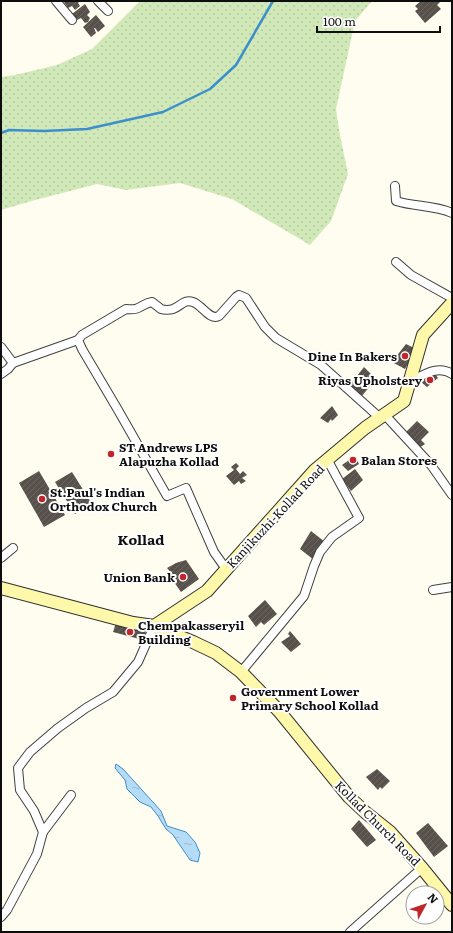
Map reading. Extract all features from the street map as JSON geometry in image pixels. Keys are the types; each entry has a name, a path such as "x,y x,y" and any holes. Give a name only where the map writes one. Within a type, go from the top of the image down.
{"main road":[{"name":"Kanjikuzhi-Kollad Road","path":"154,626 207,591 315,470 382,416 404,401 423,335 452,303"},
{"name":"Kollad Church Road","path":"1,588 134,623 154,626 216,653 241,672 279,711 349,797 390,832 452,905"}],"street":[{"path":"56,1 72,20"},
{"path":"98,1 108,11"},
{"path":"395,186 396,201 443,209 452,213"},
{"path":"396,262 411,274 452,298"},
{"path":"1,374 13,363 78,340 82,335 126,308 133,310 152,302 160,310 172,310 187,301 197,304 212,317 216,318 238,295 241,295 250,302 265,327 276,338 321,365 382,416 431,465 452,496"},
{"path":"78,340 82,350 167,496 186,488 214,552 226,569"},
{"path":"1,347 13,363"},
{"path":"409,382 429,372 443,370 452,374"},
{"path":"241,672 304,596 320,552 332,537 359,518 327,459"},
{"path":"1,558 13,548"},
{"path":"433,590 452,587"},
{"path":"43,832 34,811 20,790 18,768 30,752 58,728 86,708 113,692 138,662 154,626"},
{"path":"1,917 7,910 37,854 43,832 71,795"},
{"path":"350,932 422,868"}],"green space":[{"path":"140,1 372,1 355,21 336,109 348,174 331,221 310,245 232,199 180,183 126,190 97,184 1,210 1,77 57,65 92,49"}],"water":[{"path":"116,764 123,769 161,811 167,826 186,832 195,842 200,853 198,862 190,860 151,807 140,802 127,789 125,780 115,768"}],"building":[{"path":"80,1 78,3 80,6 75,10 72,6 68,8 64,2"},
{"path":"421,1 440,1 437,5 441,9 425,23 415,11 418,9 415,6"},
{"path":"85,4 90,12 87,15 90,18 88,22 85,23 81,18 77,20 72,14"},
{"path":"96,15 105,26 98,32 94,28 96,33 91,37 83,27"},
{"name":"Dine In Bakers","path":"406,344 416,349 405,369 392,362"},
{"path":"364,367 376,379 361,397 359,393 357,394 349,386"},
{"name":"Riyas Upholstery","path":"435,374 438,378 427,387 421,382"},
{"path":"332,406 338,415 332,421 331,419 328,423 320,418"},
{"path":"417,421 429,432 421,440 425,444 419,448 405,433"},
{"name":"Balan Stores","path":"355,456 359,464 348,471 342,465"},
{"path":"236,463 239,466 236,469 240,474 243,471 247,475 242,478 246,481 241,484 239,481 234,485 226,476 234,470 231,467"},
{"path":"355,469 363,480 351,491 342,479"},
{"name":"St.Paul's Indian Orthodox Church","path":"39,471 65,515 44,527 19,483"},
{"name":"St.Paul's Indian Orthodox Church","path":"72,472 92,504 75,514 55,482"},
{"path":"311,531 325,542 314,560 300,549"},
{"name":"Union Bank","path":"186,560 199,579 181,592 174,582 170,584 166,580 172,574 167,568"},
{"path":"265,600 277,614 264,625 261,622 256,627 248,616"},
{"name":"Chempakasseryil Building","path":"116,623 146,631 143,640 113,632"},
{"path":"290,631 301,644 291,652 281,642 290,636 288,634"},
{"path":"377,769 390,781 382,789 380,787 378,790 366,777"},
{"path":"359,820 376,840 367,847 351,829"},
{"path":"428,823 448,846 434,857 416,833"}],"waterway":[{"path":"1,133 9,130 44,131 87,129 163,112 210,89 236,65 273,1"}],"place":[{"name":"Dine In Bakers","path":"405,356"},
{"name":"Riyas Upholstery","path":"430,380"},
{"name":"ST Andrews LPS Alapuzha Kollad","path":"111,454"},
{"name":"Balan Stores","path":"353,460"},
{"name":"St.Paul's Indian Orthodox Church","path":"42,499"},
{"name":"Union Bank","path":"183,577"},
{"name":"Chempakasseryil Building","path":"130,632"},
{"name":"Government Lower Primary School Kollad","path":"233,698"}],"district":[{"name":"Kollad","path":"141,539"}]}
